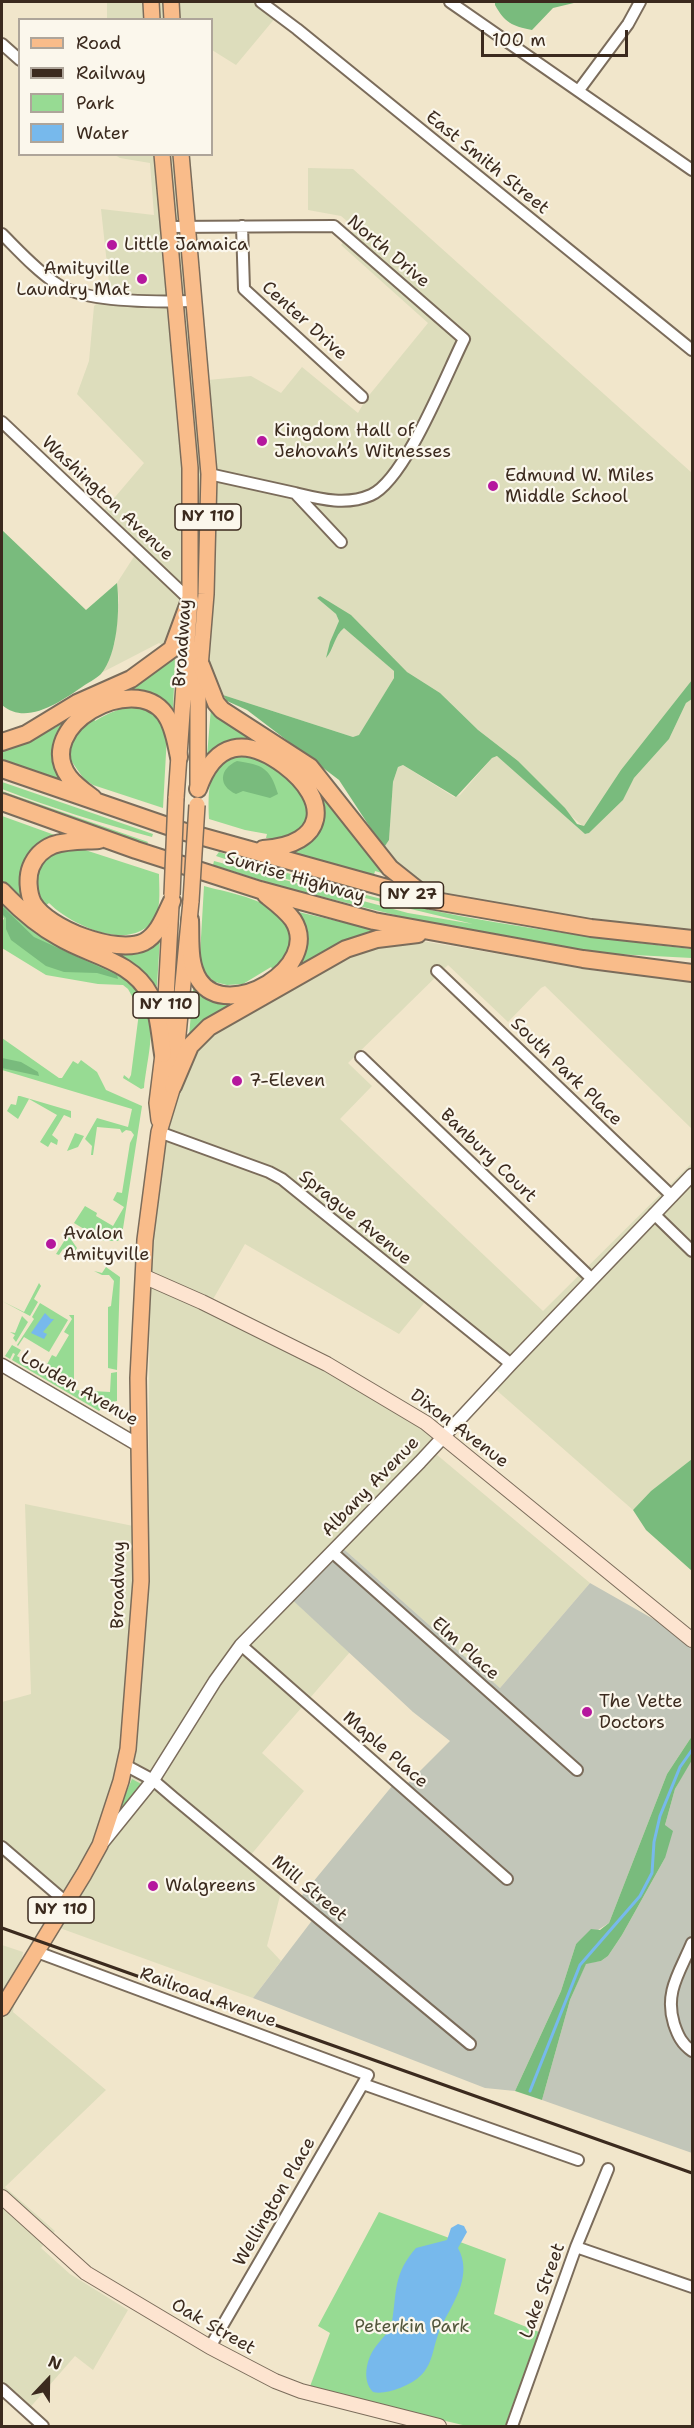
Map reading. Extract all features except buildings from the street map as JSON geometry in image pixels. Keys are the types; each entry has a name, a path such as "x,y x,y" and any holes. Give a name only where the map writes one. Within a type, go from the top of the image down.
{"highway":[{"path":"2,742 26,734 77,703 131,679 172,650 190,600"},
{"path":"201,665 211,693 222,710 310,767 390,868 430,900"},
{"path":"101,804 70,778 65,770 62,753 65,739 70,726 81,716 102,706 129,698 144,699 156,705 166,715 179,757"},
{"path":"198,797 205,771 223,752 233,748 248,747 271,756 305,784 313,794 315,814 313,823 303,837 284,848 251,850"},
{"name":"Sunrise Highway","path":"2,769 182,831 430,900 580,926 693,939"},
{"name":"Sunrise Highway","path":"2,802 106,840 260,890 374,921 583,959 693,973"},
{"path":"106,840 53,845 35,859 30,870 29,892 33,903 42,914 61,926 95,941 117,946 133,946 146,941 154,933 172,898"},
{"path":"190,920 192,955 200,981 204,986 222,995 245,994 269,982 287,968 296,954 298,945 299,936 293,920 260,890"},
{"path":"2,891 26,915 60,939 121,965 135,974 152,997 163,1054"},
{"path":"173,1086 190,1046 209,1027 346,949 378,939 433,932"}],"main road":[{"path":"151,2 152,18"},
{"path":"171,2 172,18"},
{"name":"Broadway","path":"159,1132 157,1103 163,1054 176,798 190,600 190,468 162,156"},
{"name":"Broadway","path":"2,2008 100,1845 125,1765 135,1679 141,1581 138,1378 145,1240 159,1132 173,1086 190,920 198,797 201,665 206,594 209,474 181,156"},
{"name":"Dixon Avenue","path":"143,1276 202,1302 334,1368 426,1423 693,1640"},
{"name":"Oak Street","path":"2,2197 78,2268 210,2347 282,2385 440,2427"}],"street":[{"name":"East Smith Street","path":"261,2 307,36 693,350"},
{"path":"450,2 693,170"},
{"path":"579,90 628,24 640,2"},
{"path":"2,44 18,58"},
{"name":"Center Drive","path":"242,226 244,289 362,397"},
{"name":"North Drive","path":"168,227 334,226 464,339 412,446 395,473 381,488 372,495 348,501 326,500 295,494"},
{"path":"2,234 57,285 76,294 194,301"},
{"name":"Washington Avenue","path":"2,422 190,600"},
{"path":"209,474 295,494 341,542"},
{"name":"South Park Place","path":"437,971 672,1196"},
{"name":"Banbury Court","path":"361,1057 592,1279"},
{"name":"Sprague Avenue","path":"159,1132 269,1172 282,1179 511,1364"},
{"name":"Albany Avenue","path":"100,1845 153,1780 215,1681 242,1645 693,1175"},
{"path":"654,1214 693,1251"},
{"name":"Louden Avenue","path":"2,1365 138,1445"},
{"name":"Elm Place","path":"332,1552 577,1770"},
{"name":"Maple Place","path":"242,1645 507,1879"},
{"name":"Mill Street","path":"125,1765 153,1780 470,2044"},
{"path":"2,1847 66,1902"},
{"path":"693,1943 672,1991 669,2007 679,2038 693,2051"},
{"name":"Railroad Avenue","path":"37,1952 578,2160"},
{"name":"Wellington Place","path":"210,2347 365,2079"},
{"name":"Lake Street","path":"512,2427 576,2247 608,2169"},
{"path":"576,2247 693,2287"},
{"path":"2,2389 43,2427"}],"shaded area":[{"path":"107,2 256,2 276,17 236,65 213,51 213,18 107,18"},
{"name":"Edmund W. Miles Middle School","path":"117,156 190,156 203,343 208,380 251,376 281,393 302,367 358,413 366,399 428,323 341,245 355,228 341,216 308,210 308,168 353,169 692,473 692,684 585,828 320,596 317,598 336,614 339,621 331,652 336,637 344,627 394,671 394,678 359,736 353,737 223,695 216,678 159,643 101,673 115,642 119,600 117,583 135,555 104,510 144,463 77,394 89,361 94,306 110,292 101,209 154,215 150,163"},
{"path":"692,699 692,929 652,927 429,893 404,875 381,844 385,846 389,840 393,782 398,767 403,765 454,797 460,795 492,758 498,756 585,834 589,833 623,800 634,778 669,739 686,703"},
{"path":"422,941 598,971 692,978 692,1129 545,986 508,1022 448,965 348,1063 372,1086 340,1119 543,1311 692,1163 692,1459 651,1491 633,1510 494,1388 511,1372 425,1302 399,1334 245,1244 212,1301 444,1433 430,1449 590,1583 500,1688 337,1543 287,1594 350,1652 262,1753 304,1791 245,1862 281,1892 267,1946 281,1961 253,1998 57,1927 69,1907 2,1843 2,1702 31,1694 25,1504 148,1529 150,1269 165,1128 201,1040 353,953"},
{"path":"337,1543 500,1688 590,1583 692,1641 692,1736 667,1774 609,1923 576,1944 561,1991 515,2091 485,2088 253,1998 317,1914 299,1899 397,1780 405,1786 450,1741 413,1712 286,1594"},
{"path":"691,1759 692,2153 542,2100 570,2000 586,1963 601,1961 608,1956 665,1858 665,1825 675,1789"},
{"path":"2,1945 23,1952 13,2012 106,2090 5,2187 55,2231 41,2248 70,2274 128,2310 93,2370 75,2356 27,2411 2,2389"}],"green space":[{"path":"495,2 578,2 553,8 532,30 519,27 506,20"},
{"path":"2,530 86,610 117,583 116,630 107,665 99,676 43,710 22,713 11,711 2,705"},
{"path":"320,596 351,615 407,672 440,693 478,730 518,761 565,808 577,824 584,826 621,770 692,680 692,699 686,703 669,739 634,778 623,800 589,833 585,834 497,756 492,758 456,797 403,765 398,767 393,782 389,840 385,846 381,844 339,780 247,710 227,701 223,695 353,737 359,735 394,678 394,671 344,628 326,658 339,621 336,614 317,598"},
{"path":"172,655 175,657 173,713 112,698"},
{"path":"139,705 159,715 167,735 163,808 93,785 84,779 67,755 68,743 93,714 95,721 117,710"},
{"path":"211,708 250,737 249,739 254,742 207,756"},
{"path":"52,722 55,728 60,724 64,725 57,774 61,774 63,782 2,761 3,746"},
{"path":"241,755 259,760 265,757 297,780 311,812 299,836 279,840 266,838 267,834 209,819 212,778 222,764"},
{"path":"237,761 264,769 272,778 278,794 270,798 243,791 236,794 230,791 224,782 224,773 231,764"},
{"path":"2,782 153,834 152,837 20,796 2,789"},
{"path":"2,791 148,842 146,846 2,797"},
{"path":"320,792 384,871 382,873 375,871 374,875 358,873 291,853 323,797"},
{"path":"2,816 63,838 48,843 27,900 21,903 2,883"},
{"path":"62,848 82,849 159,874 159,901 156,916 146,928 133,934 119,935 87,928 59,912 49,903 45,906 35,893 36,876 43,860"},
{"path":"219,852 324,884 403,904 528,928 692,949 692,958 615,954 419,921 283,887 213,865 214,861 408,913 473,924 282,878 216,856"},
{"path":"204,886 252,899 274,910 283,918 290,930 291,951 274,971 271,967 243,984 227,985 215,982 204,973 200,955"},
{"path":"2,897 128,979 145,1007 151,1031 144,1088 141,1089 123,1078 124,1075 129,1079 131,1075 140,1005 133,1003 128,989 123,985 98,984 46,975 2,948 4,918 2,917"},
{"path":"2,906 34,937 117,975 118,979 97,973 64,972 46,966 11,940 6,929 6,918 2,914"},
{"path":"294,911 385,932 304,967 298,959"},
{"path":"160,938 155,992 113,955 114,951"},
{"path":"194,979 242,1000 229,1005 229,1011 189,1036"},
{"path":"2,1038 59,1078 62,1078 73,1061 78,1064 81,1060 97,1072 106,1090 142,1106 122,1235 118,1241 104,1241 74,1223 85,1206 113,1226 124,1207 113,1200 117,1192 122,1193 130,1143 134,1135 131,1131 126,1130 122,1133 120,1129 97,1127 93,1155 91,1155 92,1146 85,1139 97,1118 128,1127 132,1109 2,1070"},
{"path":"2,1058 21,1062 38,1072 39,1076 2,1068"},
{"path":"18,1096 20,1096 71,1111 71,1118 64,1115 52,1135 58,1140 57,1145 51,1142 48,1147 40,1142 57,1115 29,1099 18,1119 7,1111 11,1104 16,1105"},
{"path":"75,1133 84,1136 78,1147 67,1151"},
{"path":"68,1235 77,1248 73,1254 63,1249 59,1255 56,1254"},
{"path":"106,1267 120,1277 117,1370 108,1368 108,1307 111,1306 114,1281 109,1275 102,1275 94,1271 102,1273"},
{"path":"39,1283 41,1286 34,1299 38,1302 30,1316 2,1301 24,1312"},
{"path":"40,1303 68,1320 49,1352 24,1337 17,1345 34,1319 32,1317"},
{"path":"69,1315 74,1315 74,1390 110,1392 111,1373 117,1372 117,1401 107,1403 99,1411 12,1360 15,1354 13,1353 10,1359 5,1356 12,1345 21,1350 17,1356 43,1372 52,1355 56,1357 69,1335 64,1332 72,1319"},
{"path":"22,1316 28,1322 16,1342 13,1338 15,1335 10,1332 15,1333"},
{"path":"692,1459 692,1571 646,1530 633,1510 651,1491"},
{"path":"692,1736 692,1760 675,1789 665,1825 673,1831 665,1858 608,1956 601,1961 586,1964 570,2000 542,2100 515,2091 561,1991 576,1944 591,1929 600,1930 609,1923 667,1774"},
{"path":"132,1779 145,1786 113,1824"},
{"name":"Peterkin Park","path":"379,2212 506,2259 494,2314 539,2332 505,2426 467,2426 309,2389 330,2333 318,2326"}],"water":[{"path":"45,1313 54,1319 43,1332 47,1334 44,1339 31,1333"},
{"path":"458,2224 464,2226 467,2232 458,2248 463,2267 461,2286 439,2332 427,2368 412,2382 400,2388 373,2392 367,2382 367,2365 374,2349 391,2325 397,2284 403,2266 416,2248 447,2240 451,2228"}],"waterway":[{"path":"530,2091 580,1965 640,1896 652,1873 654,1842 660,1816 680,1767 692,1750"}],"railway":[{"path":"2,1928 692,2173"}],"place":[{"name":"Little Jamaica","path":"112,245"},
{"name":"Amityville Laundry Mat","path":"142,279"},
{"name":"Kingdom Hall of Jehovah’s Witnesses","path":"262,441"},
{"name":"Edmund W. Miles Middle School","path":"493,486"},
{"name":"7-Eleven","path":"237,1081"},
{"name":"Avalon Amityville","path":"51,1244"},
{"name":"The Vette Doctors","path":"587,1712"},
{"name":"Walgreens","path":"153,1886"}]}
